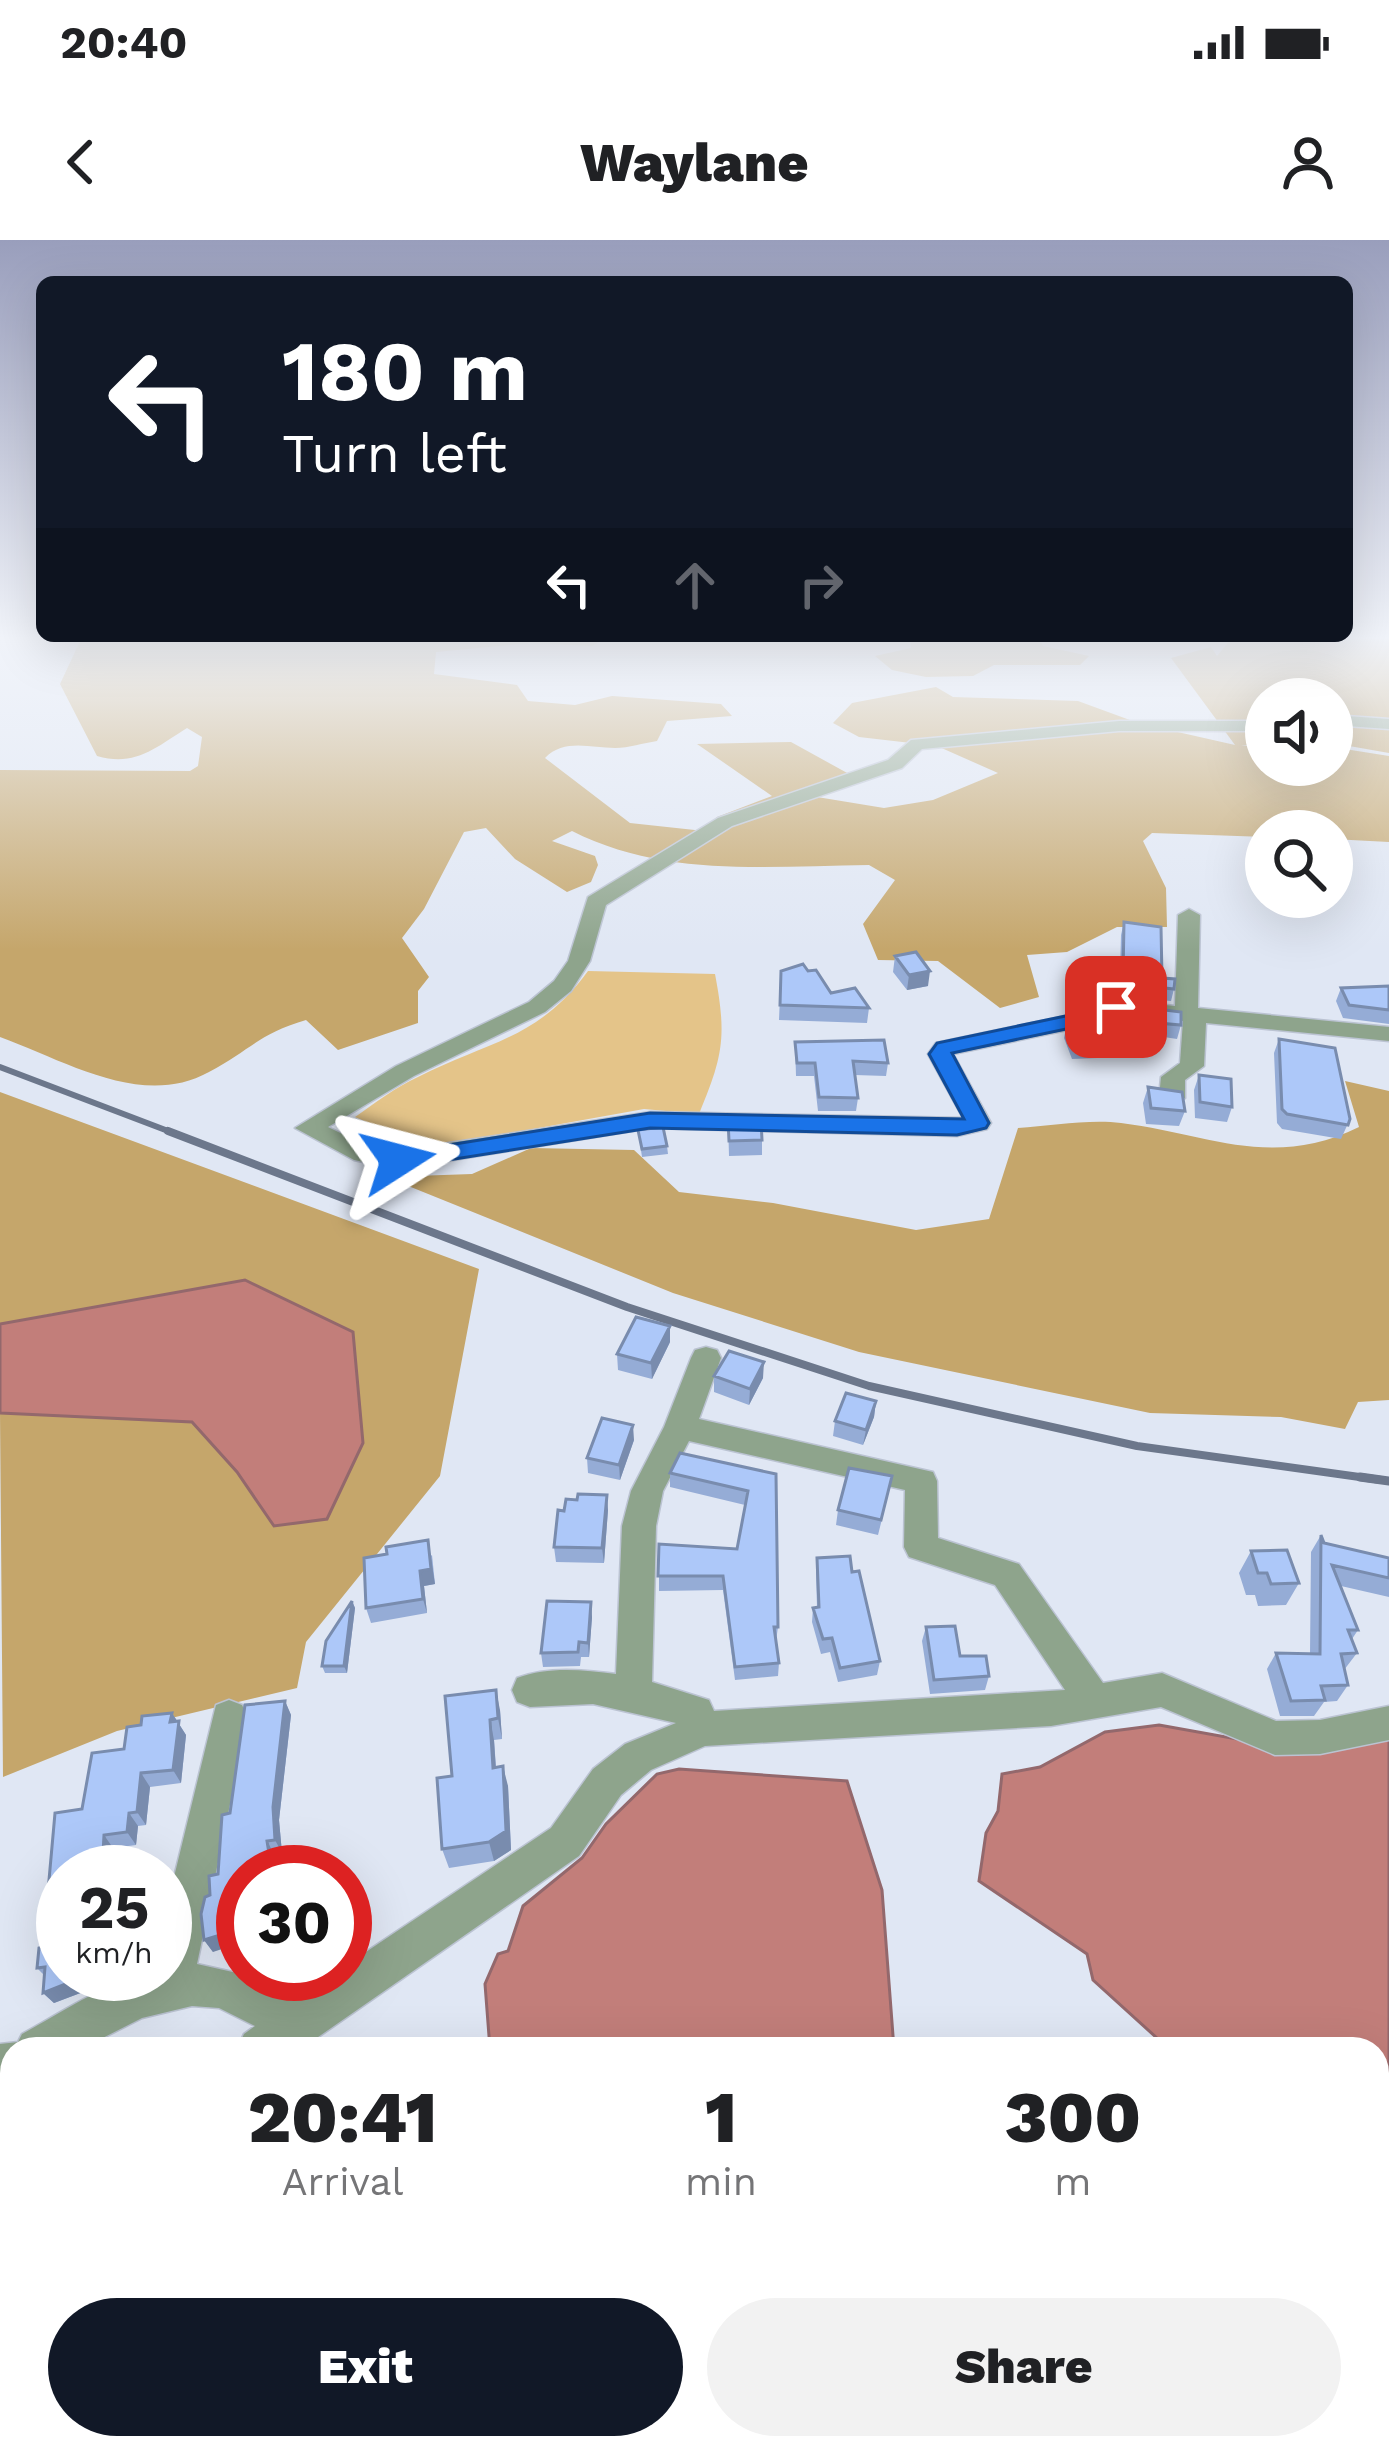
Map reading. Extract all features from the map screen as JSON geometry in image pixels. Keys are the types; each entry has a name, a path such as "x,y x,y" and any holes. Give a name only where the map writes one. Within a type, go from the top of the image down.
{"street":[{"path":"933,743 917,744 896,764 725,822 596,902 579,961 563,986 537,1006 405,1070 308,1128 362,1154 398,1160 650,1120 957,1128 978,1123 940,1054 945,1048 1101,1016 1116,1007 1389,1034"},
{"path":"1172,1098 1173,1077 1192,1066 1190,915"},
{"path":"633,1693 639,1526 646,1491 680,1427 706,1358"},
{"path":"680,1427 921,1481 922,1546 1007,1574 1093,1700"},
{"path":"530,1690 557,1685 633,1693 696,1712 703,1729"},
{"path":"279,2037 566,1842 607,1782 638,1757 703,1729 1051,1709 1162,1690 1275,1738 1320,1737 1389,1723"},
{"path":"192,1884 229,1717"},
{"path":"192,1985 209,1984 246,1996 275,2037"},
{"path":"61,2037 135,2001"}],"shaded area":[{"path":"90,743 164,743 134,757 97,756"},
{"path":"201,743 649,743 620,748 569,746 545,758 630,823 704,831 717,817 772,796 697,744 792,743 849,774 817,797 884,808 933,800 998,773 937,746 907,743 1245,743 1241,745 1245,746 1245,786 1353,786 1353,750 1389,756 1389,842 1353,840 1353,810 1245,810 1245,836 1152,833 1143,841 1166,888 1167,927 1117,927 1067,952 1027,955 1039,997 1000,1008 938,961 878,960 863,924 895,880 869,865 680,863 607,846 572,831 552,841 595,856 598,865 591,882 567,892 515,859 486,828 464,832 424,909 402,938 429,977 418,991 418,1023 338,1050 306,1020 276,1031 209,1072 157,1086 104,1077 0,1037 0,770 190,771 198,766"},
{"path":"1353,743 1389,743 1389,753 1353,747"},
{"path":"588,971 715,974 720,1046 699,1114 644,1109 428,1148 355,1117 410,1081 531,1025 569,994"},
{"path":"1345,1081 1389,1091 1389,1400 1358,1402 1345,1429 1281,1417 1150,1413 859,1352 673,1293 386,1177 472,1174 531,1148 634,1150 679,1192 773,1203 916,1230 989,1219 1018,1128 1109,1122 1240,1145 1297,1146 1359,1127"},
{"path":"0,1092 479,1269 440,1476 306,1642 297,1688 117,1731 3,1777 0,1413 192,1422 237,1472 275,1526 327,1519 55,1313 0,1324"},
{"path":"245,1280 353,1332 363,1443 327,1519 274,1526 237,1472 192,1422 0,1413 0,1324"},
{"path":"1159,1725 1293,1749 1389,1735 1389,2037 1156,2037 1093,1980 1087,1954 979,1881 986,1833 998,1811 1002,1774 1040,1767 1105,1732"},
{"path":"679,1769 847,1781 882,1890 893,2037 489,2037 485,1984 498,1954 508,1951 523,1906 582,1858 606,1824 657,1774"}],"building":[{"path":"1124,922 1161,927 1162,978 1175,979 1174,989 1118,983 1118,975 1123,976"},
{"path":"916,952 930,971 909,975 895,956"},
{"path":"803,964 808,971 816,970 831,993 855,988 869,1008 780,1005 781,971"},
{"path":"1389,986 1389,1010 1349,1005 1341,988"},
{"path":"1124,1005 1181,1012 1181,1025 1157,1023 1157,1042 1117,1037 1118,1009"},
{"path":"1092,1022 1101,1042 1076,1043 1067,1023"},
{"path":"1279,1039 1335,1048 1348,1125 1287,1114 1282,1109"},
{"path":"884,1040 888,1063 853,1061 858,1098 819,1097 815,1063 797,1063 795,1042"},
{"path":"1199,1075 1231,1079 1232,1107 1200,1102"},
{"path":"1148,1087 1182,1092 1185,1111 1151,1108"},
{"path":"728,1120 761,1121 762,1140 729,1141"},
{"path":"663,1127 667,1146 642,1149 638,1130"},
{"path":"636,1317 670,1326 651,1363 617,1354"},
{"path":"729,1351 764,1362 750,1389 714,1376"},
{"path":"846,1393 876,1401 866,1430 835,1421"},
{"path":"602,1418 633,1425 619,1465 587,1458"},
{"path":"680,1453 776,1474 778,1627 774,1627 779,1663 735,1667 723,1576 658,1576 659,1544 737,1549 748,1491 670,1473"},
{"path":"849,1468 892,1476 881,1520 838,1510"},
{"path":"578,1494 607,1495 602,1548 554,1547 558,1510 564,1511 566,1499 577,1500"},
{"path":"1321,1535 1324,1543 1389,1558 1389,1578 1332,1565 1358,1630 1348,1630 1357,1653 1341,1654 1348,1685 1321,1686 1325,1700 1291,1701 1276,1653 1320,1654"},
{"path":"428,1540 431,1569 420,1571 423,1599 366,1608 364,1558 387,1554 386,1547"},
{"path":"1287,1550 1299,1583 1271,1584 1267,1573 1258,1573 1251,1551"},
{"path":"850,1556 852,1572 859,1571 880,1661 840,1668 832,1638 823,1639 813,1608 819,1607 817,1558"},
{"path":"352,1601 344,1666 322,1666 326,1641"},
{"path":"547,1601 591,1602 588,1643 579,1642 578,1652 541,1653"},
{"path":"955,1626 960,1656 986,1656 989,1676 934,1680 926,1627"},
{"path":"496,1690 498,1718 490,1720 493,1768 503,1766 506,1831 489,1842 442,1849 437,1778 452,1776 445,1696"},
{"path":"285,1701 273,1807 275,1840 267,1841 268,1845 220,1845 222,1815 230,1813 245,1705"},
{"path":"172,1713 170,1722 179,1721 173,1770 141,1773 137,1812 129,1813 127,1832 104,1835 103,1845 52,1845 55,1813 82,1809 92,1753 124,1749 127,1727 141,1725 142,1716"},
{"path":"216,1874 216,1936 204,1940 201,1914 205,1897 210,1895 209,1876"}],"railway":[{"path":"0,1067 176,1134"},
{"path":"168,1131 627,1307 869,1386 1137,1446 1381,1480"},
{"path":"1360,1477 1389,1481"}],"route":[{"path":"398,1160 650,1120 957,1128 978,1123 940,1054 945,1048 1101,1016 1116,1007"}]}
